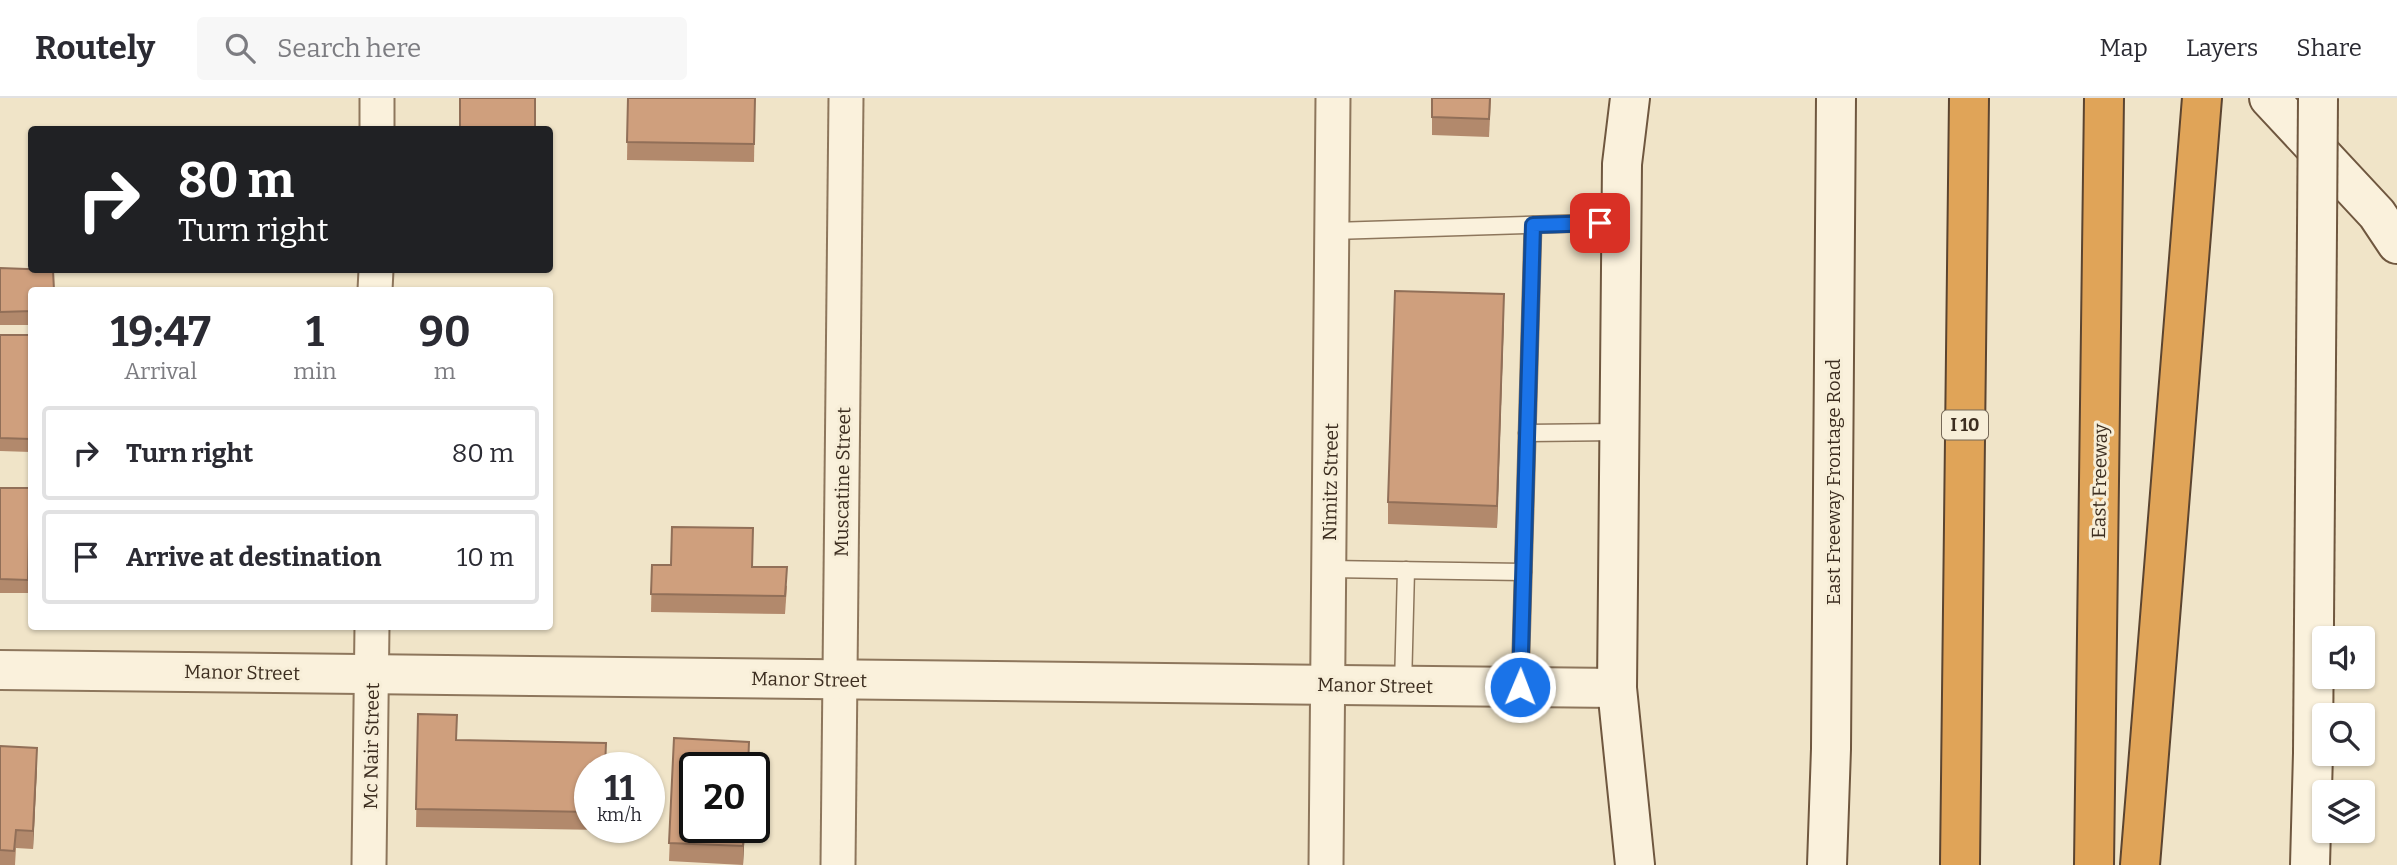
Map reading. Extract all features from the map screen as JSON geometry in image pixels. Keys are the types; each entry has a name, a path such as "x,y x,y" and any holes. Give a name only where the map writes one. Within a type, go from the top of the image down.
{"highway":[{"name":"I 10","path":"1960,865 1969,98"},
{"name":"East Freeway","path":"2094,865 2104,98"},
{"path":"2140,865 2147,751 2202,98"}],"main road":[{"path":"1630,98 1622,164 1617,688 1635,865"},
{"name":"East Freeway Frontage Road","path":"1827,865 1831,749 1836,98"},
{"path":"2269,98 2377,214 2397,244"},
{"path":"2310,865 2314,752 2318,98"},
{"name":"Manor Street","path":"0,670 1617,688"}],"street":[{"path":"377,98 377,126"},
{"name":"Muscatine Street","path":"838,865 846,98"},
{"name":"Nimitz Street","path":"1326,865 1333,98"},
{"name":"Mc Nair Street","path":"369,865 372,630"}],"lane":[{"path":"1333,231 1622,222"},
{"path":"1520,687 1533,225"},
{"path":"1527,433 1621,432"},
{"path":"1329,569 1523,572"},
{"path":"1404,685 1406,570"}],"building":[{"path":"460,98 535,98 535,126 460,126"},
{"path":"628,98 755,98 754,144 627,142"},
{"path":"1432,98 1490,98 1489,119 1432,117"},
{"path":"0,268 28,269 28,273 53,273 54,287 28,287 28,311 0,312"},
{"path":"1395,291 1504,294 1497,506 1388,502"},
{"path":"0,335 28,335 28,439 0,438"},
{"path":"0,488 28,488 28,580 0,579"},
{"path":"672,527 753,528 752,567 787,567 785,596 651,594 652,565 671,565"},
{"path":"418,714 457,715 456,740 606,743 606,752 574,752 574,812 416,809"},
{"path":"674,738 749,742 749,752 679,752 679,843 743,843 743,846 669,843"},
{"path":"0,746 37,748 33,831 16,830 14,851 0,850"}],"route":[{"path":"1520,687 1533,225 1600,223"}]}
